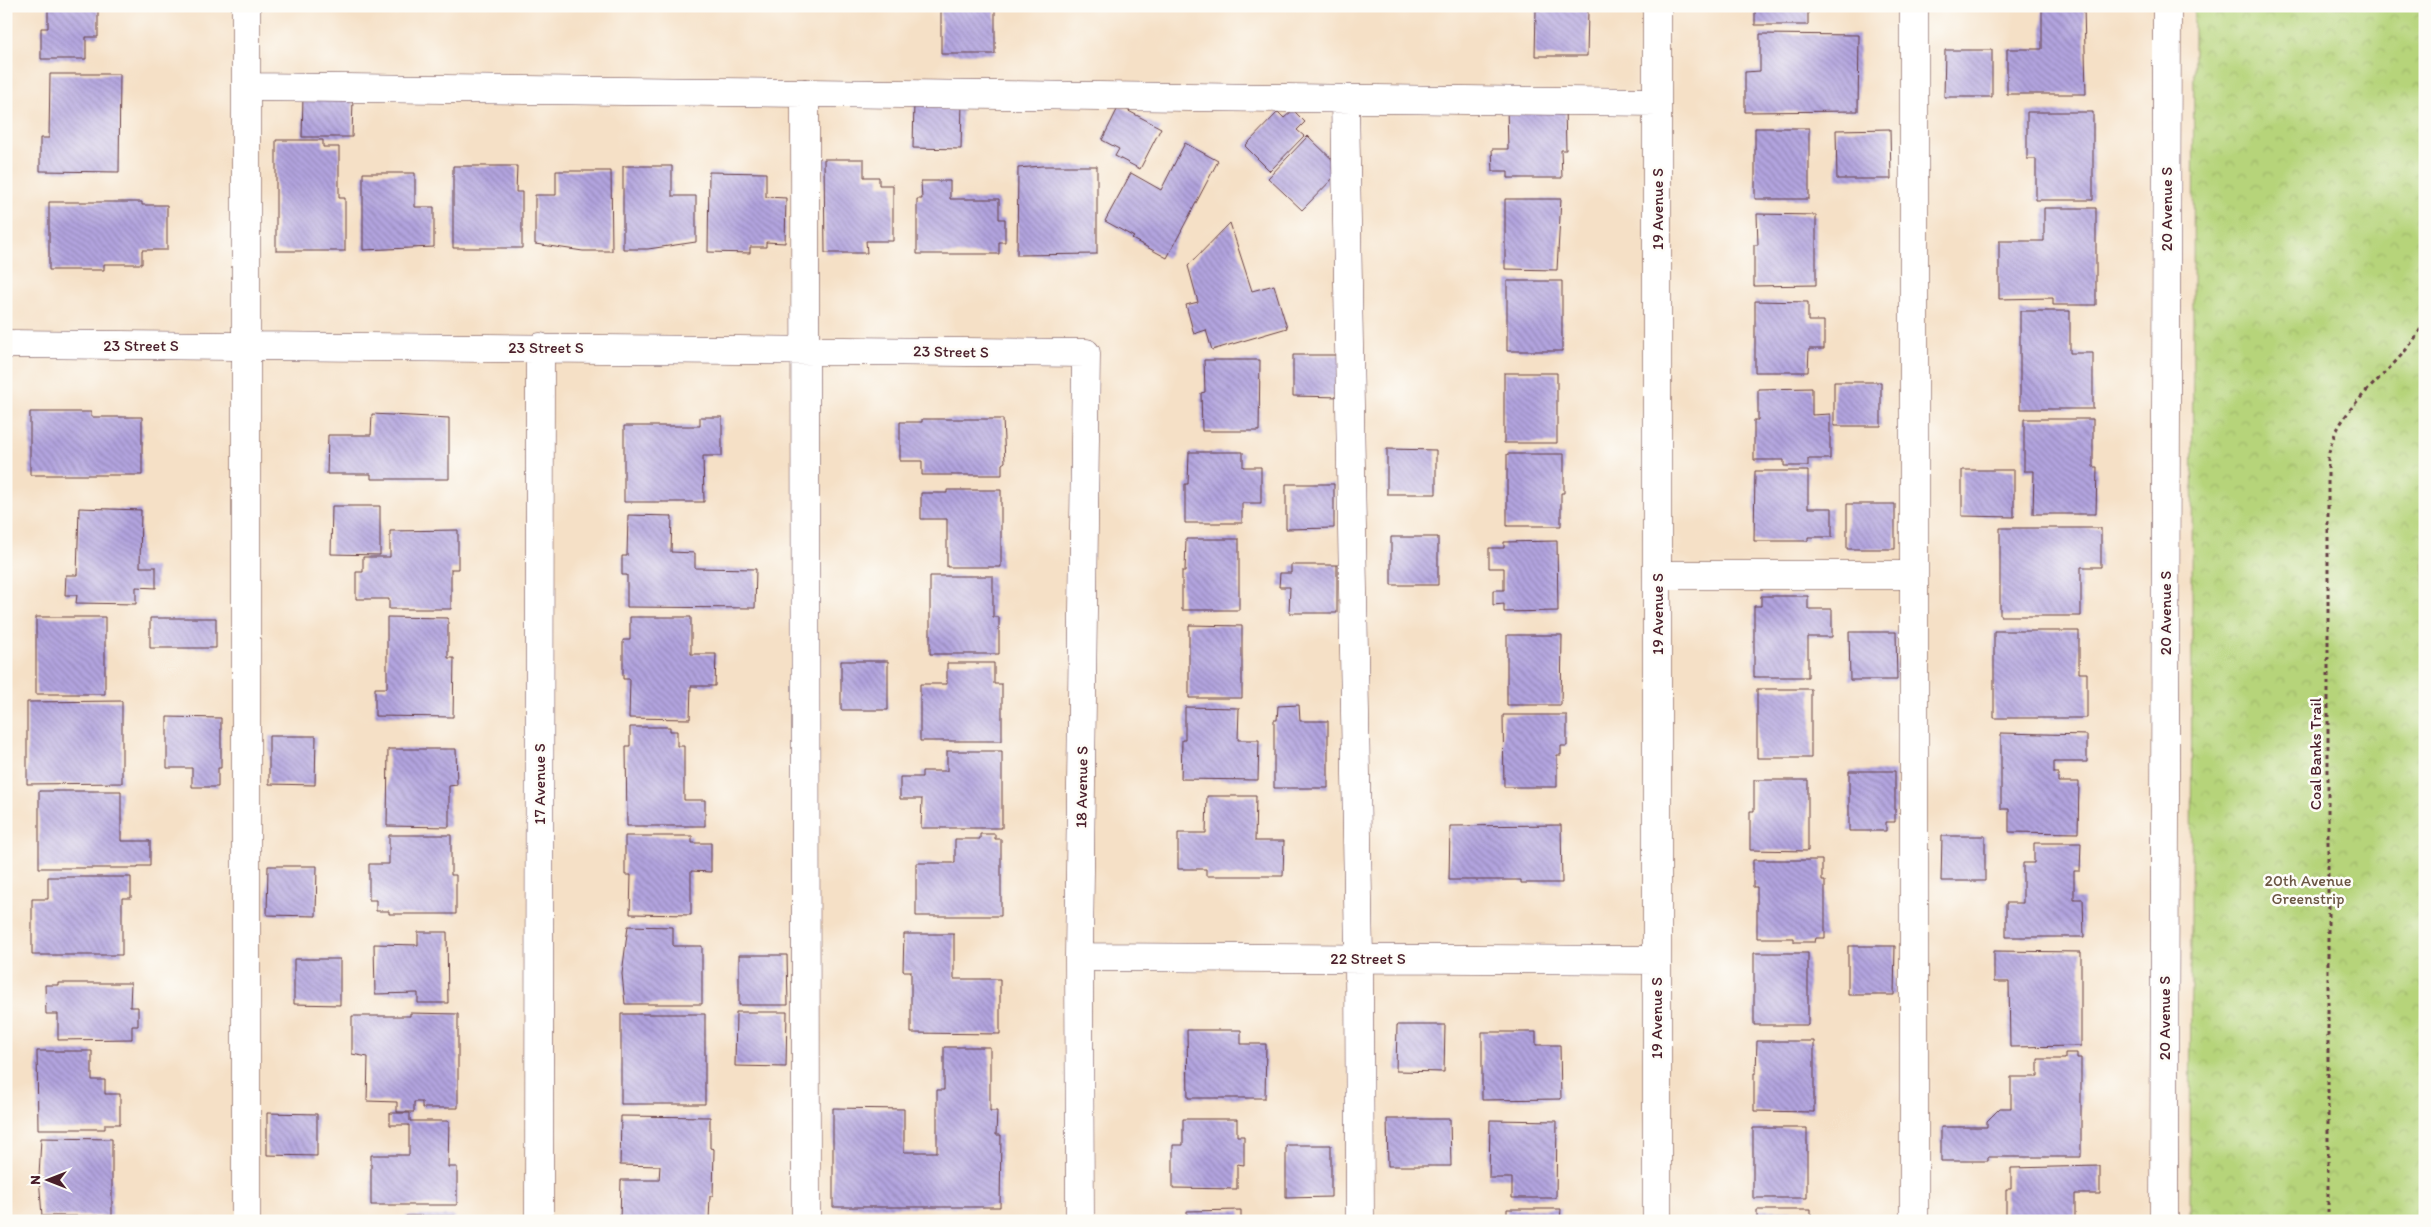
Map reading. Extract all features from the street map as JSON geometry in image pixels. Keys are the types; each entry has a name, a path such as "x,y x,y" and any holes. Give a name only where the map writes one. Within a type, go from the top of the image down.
{"street":[{"path":"246,6 246,1221"},
{"name":"19 Avenue S","path":"1657,6 1657,1221"},
{"path":"1914,6 1914,1221"},
{"name":"20 Avenue S","path":"2164,1221 2167,6"},
{"path":"246,86 1657,102"},
{"path":"805,93 806,1221"},
{"path":"1345,98 1359,958 1360,1221"},
{"name":"23 Street S","path":"6,344 806,349 1086,353"},
{"name":"17 Avenue S","path":"539,1221 540,347"},
{"name":"18 Avenue S","path":"1080,1221 1079,957 1086,353"},
{"path":"1657,575 1914,575"},
{"name":"22 Street S","path":"1079,957 1656,960"}],"path":[{"name":"Coal Banks Trail","path":"2328,1221 2328,458 2331,440 2339,424 2362,397 2398,361 2411,344 2425,320"}],"green space":[{"name":"20th Avenue Greenstrip","path":"2194,6 2425,6 2425,1221 2190,1221"}],"building":[{"path":"48,6 98,6 98,37 86,37 86,59 41,59 41,28 48,28"},
{"path":"941,6 995,6 995,54 941,54"},
{"path":"1755,6 1808,6 1808,25 1755,25"},
{"path":"2042,6 2084,6 2086,94 2007,94 2007,49 2042,49"},
{"path":"1536,10 1588,10 1587,56 1535,56"},
{"path":"1760,34 1859,35 1858,111 1745,112 1745,72 1760,71"},
{"path":"1945,50 1992,50 1992,97 1944,97"},
{"path":"50,74 120,74 119,172 40,171 40,138 49,138"},
{"path":"303,97 353,98 352,137 302,137"},
{"path":"914,101 962,102 961,149 913,148"},
{"path":"1119,106 1161,128 1140,169 1115,156 1119,149 1102,140"},
{"path":"1507,106 1565,106 1566,150 1561,150 1562,178 1508,178 1508,171 1493,171 1492,149 1508,149"},
{"path":"1293,110 1305,122 1297,130 1304,136 1270,171 1245,146 1278,112 1284,118"},
{"path":"2027,112 2093,112 2093,200 2036,200 2036,159 2027,159"},
{"path":"1755,128 1809,128 1809,199 1755,199"},
{"path":"1890,129 1891,179 1837,179 1836,130"},
{"path":"1308,136 1342,169 1302,210 1268,178"},
{"path":"276,140 323,140 323,147 339,147 339,198 345,198 345,251 276,251"},
{"path":"1185,143 1218,161 1167,258 1132,239 1134,237 1105,221 1131,173 1161,190"},
{"path":"824,159 864,159 864,177 879,177 879,185 893,185 893,241 866,241 867,253 825,253"},
{"path":"453,166 517,166 516,192 522,192 522,248 453,248"},
{"path":"623,166 672,166 672,196 696,196 696,242 648,249 623,249"},
{"path":"1097,166 1097,254 1017,255 1018,168"},
{"path":"556,171 611,171 612,251 583,251 535,244 535,195 556,195"},
{"path":"709,172 766,173 766,197 786,198 785,243 766,242 766,247 750,247 750,253 708,252"},
{"path":"363,173 415,173 415,207 434,207 434,247 363,250"},
{"path":"921,181 950,181 950,199 999,199 999,219 1005,219 1005,242 999,242 999,254 917,254 917,199 922,199"},
{"path":"1505,199 1561,199 1557,270 1505,269"},
{"path":"49,202 142,202 142,205 167,205 167,250 142,250 142,264 104,264 104,270 49,270"},
{"path":"2044,208 2096,208 2096,305 2053,305 2053,298 1999,299 1999,241 2044,241"},
{"path":"1757,214 1816,215 1816,285 1754,286 1754,245 1758,245"},
{"path":"1230,223 1252,291 1274,285 1287,328 1212,350 1206,330 1194,334 1186,305 1198,302 1188,266"},
{"path":"1507,281 1562,281 1562,351 1507,351"},
{"path":"1755,301 1808,302 1808,321 1824,321 1824,349 1809,349 1808,372 1755,372"},
{"path":"2020,311 2070,311 2070,353 2093,353 2093,409 2020,409"},
{"path":"1293,355 1342,355 1342,397 1293,396"},
{"path":"1204,360 1260,360 1259,431 1202,431 1201,393 1205,392"},
{"path":"1504,373 1557,373 1557,443 1504,443"},
{"path":"1834,382 1881,382 1881,426 1834,426"},
{"path":"1812,388 1812,415 1830,414 1830,459 1808,459 1808,466 1784,466 1784,460 1754,460 1754,420 1758,420 1758,389"},
{"path":"30,412 91,412 91,417 142,417 142,475 30,475"},
{"path":"372,414 449,418 449,479 371,479 371,474 327,474 328,435 371,435"},
{"path":"700,417 722,417 722,456 703,456 704,502 624,502 624,426 700,426"},
{"path":"922,419 1003,419 1005,462 1002,464 1002,475 922,475 922,461 900,461 900,422 922,422"},
{"path":"2024,419 2093,419 2093,467 2097,467 2096,514 2033,514 2034,471 2024,471"},
{"path":"1387,449 1436,450 1436,494 1387,494"},
{"path":"1189,452 1243,452 1243,467 1261,467 1261,503 1242,503 1242,523 1185,523 1185,484 1188,484"},
{"path":"1507,454 1564,454 1564,493 1561,493 1561,526 1507,526"},
{"path":"1962,470 2014,470 2014,517 1962,516"},
{"path":"1755,471 1808,471 1808,508 1832,508 1832,537 1808,537 1808,541 1754,541"},
{"path":"1286,484 1334,484 1334,528 1286,529"},
{"path":"947,490 1001,490 1001,567 947,567 947,519 921,519 921,493 947,493"},
{"path":"1847,504 1895,504 1895,549 1847,549"},
{"path":"332,506 380,506 380,555 331,554"},
{"path":"79,508 141,510 140,567 156,567 156,588 136,587 136,604 76,603 77,595 65,595 66,575 77,575"},
{"path":"628,515 672,516 671,552 695,553 695,568 756,569 755,608 627,607 627,575 622,575 622,556 627,556"},
{"path":"2000,528 2101,528 2101,567 2081,567 2081,616 2000,616"},
{"path":"458,530 458,569 451,569 451,609 389,609 389,599 356,599 356,572 363,572 363,557 390,557 390,531"},
{"path":"1391,537 1438,537 1438,585 1391,585"},
{"path":"1186,539 1239,539 1239,610 1182,610 1182,571 1185,571"},
{"path":"1557,541 1558,611 1504,612 1504,604 1493,605 1493,590 1504,590 1504,568 1489,568 1489,548 1504,548 1504,542"},
{"path":"1291,565 1337,565 1337,613 1289,613 1290,587 1279,587 1280,573 1291,573"},
{"path":"930,576 993,576 993,617 999,617 999,654 930,654"},
{"path":"1761,596 1808,596 1808,609 1832,609 1832,637 1808,637 1808,677 1754,677 1754,606 1761,606"},
{"path":"36,617 105,617 105,694 36,694"},
{"path":"387,617 448,618 448,658 454,658 453,717 375,716 375,688 387,688"},
{"path":"630,617 691,617 691,654 716,654 715,686 691,686 690,719 629,718 630,679 623,679 623,640 630,640"},
{"path":"150,618 216,618 216,648 150,648"},
{"path":"1189,625 1242,626 1242,698 1189,698"},
{"path":"1994,631 2079,631 2079,673 2087,673 2087,718 1994,718"},
{"path":"1849,632 1896,632 1897,680 1850,680"},
{"path":"1507,635 1562,635 1561,705 1507,705"},
{"path":"841,661 888,661 888,710 841,710"},
{"path":"947,663 994,663 994,684 1002,684 1002,741 920,741 920,684 947,684"},
{"path":"1757,689 1811,689 1811,758 1757,758"},
{"path":"122,701 122,783 27,784 27,702"},
{"path":"1299,705 1300,721 1328,721 1328,788 1274,788 1274,720 1277,720 1278,706"},
{"path":"1185,707 1239,708 1238,740 1259,740 1258,780 1181,779 1182,740 1185,740"},
{"path":"1503,715 1567,715 1567,746 1561,746 1561,755 1557,755 1557,787 1504,787"},
{"path":"167,717 221,718 221,768 218,768 218,787 192,787 192,768 167,768"},
{"path":"630,727 670,727 670,731 677,731 677,746 684,746 684,800 705,800 705,826 627,826 626,746 630,746"},
{"path":"2001,733 2087,735 2087,762 2054,762 2054,773 2058,773 2058,782 2079,782 2078,833 2009,832 2009,809 2001,809"},
{"path":"269,736 316,736 315,785 269,784"},
{"path":"388,749 456,749 457,785 449,786 449,827 387,826"},
{"path":"947,751 1002,751 1002,828 921,828 922,799 900,799 900,777 922,777 922,771 947,771"},
{"path":"1849,771 1895,771 1895,822 1886,822 1886,831 1849,831"},
{"path":"1754,780 1808,780 1808,851 1750,850 1750,811 1754,811"},
{"path":"39,791 121,791 121,841 150,841 150,866 138,866 138,868 39,868"},
{"path":"1207,796 1256,796 1255,841 1284,841 1283,876 1206,876 1206,869 1178,869 1178,833 1206,833"},
{"path":"1561,825 1562,883 1521,883 1521,880 1449,880 1450,826"},
{"path":"980,834 995,834 995,839 1001,839 1001,916 916,916 916,863 955,863 955,839 980,839"},
{"path":"389,835 451,835 451,875 456,875 456,914 389,914 389,911 376,911 376,900 369,900 369,864 389,864"},
{"path":"625,836 692,836 692,843 711,843 711,872 691,871 691,915 630,914 631,875 625,875"},
{"path":"1942,836 1985,836 1985,881 1941,881"},
{"path":"2034,843 2081,843 2080,871 2074,871 2074,899 2083,899 2084,937 2006,937 2006,903 2023,903 2023,863 2034,863"},
{"path":"1753,860 1822,860 1822,881 1825,881 1825,938 1816,938 1815,942 1794,942 1794,938 1757,938 1757,887 1753,887"},
{"path":"268,866 317,866 316,916 267,915"},
{"path":"48,877 131,877 131,898 122,898 122,955 32,955 32,899 48,899"},
{"path":"628,926 673,927 673,946 702,946 702,1004 625,1004 622,974"},
{"path":"418,932 447,932 448,1003 418,1003 418,993 375,994 374,944 418,945"},
{"path":"904,934 954,934 954,979 1000,979 1000,1034 911,1033 911,971 903,971"},
{"path":"1848,946 1895,946 1894,995 1848,995"},
{"path":"1994,951 2081,952 2081,1046 2010,1047 2009,982 1994,982"},
{"path":"1754,953 1808,953 1808,1025 1754,1025"},
{"path":"739,955 787,955 788,1005 739,1005"},
{"path":"294,959 340,959 340,1005 294,1004"},
{"path":"58,983 131,983 130,1007 138,1007 138,1026 132,1026 132,1039 58,1040 58,1014 46,1014 45,985 58,985"},
{"path":"736,1012 787,1012 786,1067 735,1066"},
{"path":"410,1013 458,1014 458,1108 422,1108 422,1102 414,1102 414,1112 397,1112 397,1102 367,1101 368,1057 352,1054 352,1016 410,1016"},
{"path":"621,1014 705,1014 705,1104 621,1104"},
{"path":"1397,1025 1445,1025 1444,1072 1396,1071"},
{"path":"1187,1030 1241,1030 1241,1044 1266,1044 1265,1098 1188,1098"},
{"path":"1482,1032 1536,1032 1536,1045 1560,1045 1561,1099 1482,1100"},
{"path":"1757,1041 1814,1041 1814,1112 1754,1111 1754,1073 1756,1073"},
{"path":"944,1047 990,1047 990,1111 997,1111 996,1135 1001,1135 1000,1207 833,1207 833,1108 904,1109 904,1152 937,1152 937,1090 944,1090"},
{"path":"37,1051 92,1051 92,1080 105,1080 105,1094 120,1094 120,1124 105,1124 105,1129 38,1129"},
{"path":"2065,1053 2077,1053 2077,1058 2081,1058 2081,1157 1988,1157 1988,1161 1941,1161 1941,1127 1987,1127 1987,1121 2000,1108 2011,1108 2011,1077 2038,1077 2038,1059 2065,1059"},
{"path":"267,1113 317,1114 317,1156 267,1155"},
{"path":"390,1113 410,1113 410,1121 449,1121 448,1167 457,1167 457,1205 371,1205 371,1155 409,1155 409,1125 390,1125"},
{"path":"621,1116 710,1117 710,1148 714,1149 713,1196 710,1196 709,1221 620,1221 621,1180 659,1180 660,1166 620,1165"},
{"path":"1183,1119 1237,1119 1237,1136 1244,1136 1244,1165 1237,1164 1237,1189 1173,1188 1173,1145 1183,1145"},
{"path":"1387,1119 1450,1119 1451,1166 1388,1166"},
{"path":"1490,1120 1557,1121 1556,1198 1512,1198 1512,1178 1489,1178"},
{"path":"1753,1128 1807,1128 1807,1198 1753,1198"},
{"path":"41,1138 112,1139 112,1216 42,1216 39,1177"},
{"path":"1286,1145 1331,1145 1331,1197 1286,1198"},
{"path":"2100,1166 2100,1194 2075,1194 2075,1221 2006,1221 2006,1189 2011,1189 2011,1168"},
{"path":"1507,1209 1561,1209 1560,1221 1507,1221"},
{"path":"1241,1210 1241,1221 1187,1221 1187,1211"},
{"path":"1757,1210 1811,1210 1811,1221 1757,1221"},
{"path":"406,1216 455,1216 455,1221 406,1221"}]}
